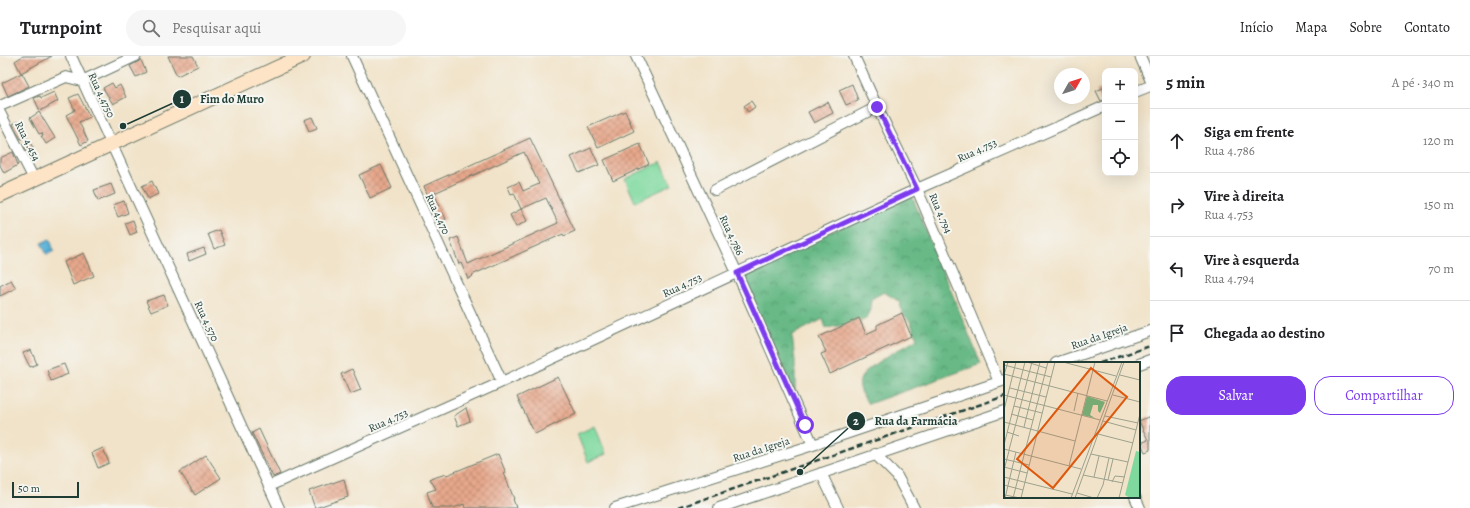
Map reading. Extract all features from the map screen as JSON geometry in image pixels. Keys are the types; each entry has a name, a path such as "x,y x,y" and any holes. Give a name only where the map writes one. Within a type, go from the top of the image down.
{"main road":[{"path":"0,195 303,56"}],"street":[{"name":"Rua 4.4750","path":"71,56 112,143"},
{"path":"0,106 66,77 82,81 136,56"},
{"name":"Rua 4.470","path":"352,56 502,382"},
{"name":"Rua 4.786","path":"636,56 737,273 814,445"},
{"name":"Rua 4.794","path":"854,56 917,189 1002,381"},
{"path":"1140,56 1150,79"},
{"path":"1138,91 1150,86"},
{"path":"715,190 877,107"},
{"name":"Rua 4.753","path":"269,486 502,382 917,189 1102,107"},
{"name":"Rua 4.454","path":"0,113 34,179"},
{"name":"Rua 4.570","path":"112,143 279,508"},
{"name":"Rua da Igreja","path":"1059,362 1150,331"},
{"path":"1140,364 1150,360"},
{"name":"Rua da Igreja","path":"615,508 814,445 1002,381"},
{"path":"719,508 1004,411"},
{"path":"875,454 897,476 914,508"},
{"path":"821,473 838,508"},
{"path":"1135,498 1140,508"}],"green space":[{"path":"661,162 672,185 635,202 625,179"},
{"path":"912,196 981,364 868,404 860,387 860,381 863,375 876,363 917,338 910,321 902,313 900,302 884,292 871,299 870,310 866,319 856,323 826,328 823,319 792,335 795,361 795,392 737,273"},
{"path":"595,426 606,454 588,462 577,434"}],"water":[{"path":"50,239 54,251 47,255 41,243"}],"building":[{"path":"23,56 52,56 21,73 15,61"},
{"path":"168,56 193,56 198,66 177,76"},
{"path":"141,60 146,72 136,77 130,66"},
{"path":"22,73 29,86 8,96 2,83"},
{"path":"112,83 115,88 120,85 126,97 113,104 103,88"},
{"path":"852,84 858,100 846,105 839,90"},
{"path":"1102,88 1102,101 1101,101 1096,91"},
{"path":"54,92 58,101 40,111 34,98 40,96 41,98"},
{"path":"78,94 90,117 79,122 88,141 81,145 66,115 75,110 69,98"},
{"path":"751,101 755,107 748,112 744,106"},
{"path":"828,102 833,113 814,123 808,112"},
{"path":"625,111 634,131 598,148 588,127"},
{"path":"39,112 55,138 46,144 41,136 43,136 42,133 39,134 30,118"},
{"path":"312,117 317,128 309,131 304,120"},
{"path":"19,121 27,137 21,139 13,124"},
{"path":"530,138 575,231 564,236 563,234 472,275 473,276 468,279 461,263 459,264 450,240 458,237 468,264 558,223 546,198 521,209 514,193 511,194 508,187 519,182 523,191 539,184 524,152 428,196 424,186"},
{"path":"30,142 34,150 28,153 24,146"},
{"path":"640,144 649,164 613,181 604,160"},
{"path":"591,148 599,165 579,173 571,157"},
{"path":"13,152 18,165 4,173 0,165 0,158"},
{"path":"381,165 392,188 370,198 359,175"},
{"path":"152,181 158,194 148,199 142,186"},
{"path":"111,184 115,194 98,201 94,190"},
{"path":"434,194 446,219 438,222 427,197"},
{"path":"124,201 128,213 118,217 113,205"},
{"path":"521,209 527,221 516,227 510,215"},
{"path":"133,220 137,232 130,235 125,223"},
{"path":"219,230 225,245 214,249 208,234"},
{"path":"204,248 206,254 189,261 187,254"},
{"path":"84,253 94,276 73,285 64,262"},
{"path":"11,280 16,288 0,296 0,286"},
{"path":"164,295 168,305 151,312 146,301"},
{"path":"902,313 911,336 830,374 821,354 826,352 819,337 859,318 866,334 877,329 877,325"},
{"path":"31,350 37,364 30,367 23,353"},
{"path":"64,364 68,374 51,381 47,370"},
{"path":"352,369 361,390 350,394 341,374"},
{"path":"558,377 576,414 535,434 517,397"},
{"path":"466,408 470,421 458,426 454,416"},
{"path":"1150,416 1150,450 1145,452 1141,443 1148,440 1140,421"},
{"path":"259,429 280,474 273,477 252,433"},
{"path":"103,448 109,463 98,468 92,453"},
{"path":"498,454 506,473 504,473 516,508 465,508 464,504 453,508 432,508 427,492 436,489 430,479 446,474 447,475"},
{"path":"206,455 221,478 195,495 180,472"},
{"path":"344,479 348,497 315,508 309,491"}],"railway":[{"path":"1103,362 1150,346"},
{"path":"678,508 1004,396"}],"place":[{"name":"Fim do Muro","path":"123,126"},
{"name":"Rua da Farmácia","path":"800,472"}],"route":[{"path":"805,425 737,273 917,189 877,107"}]}
